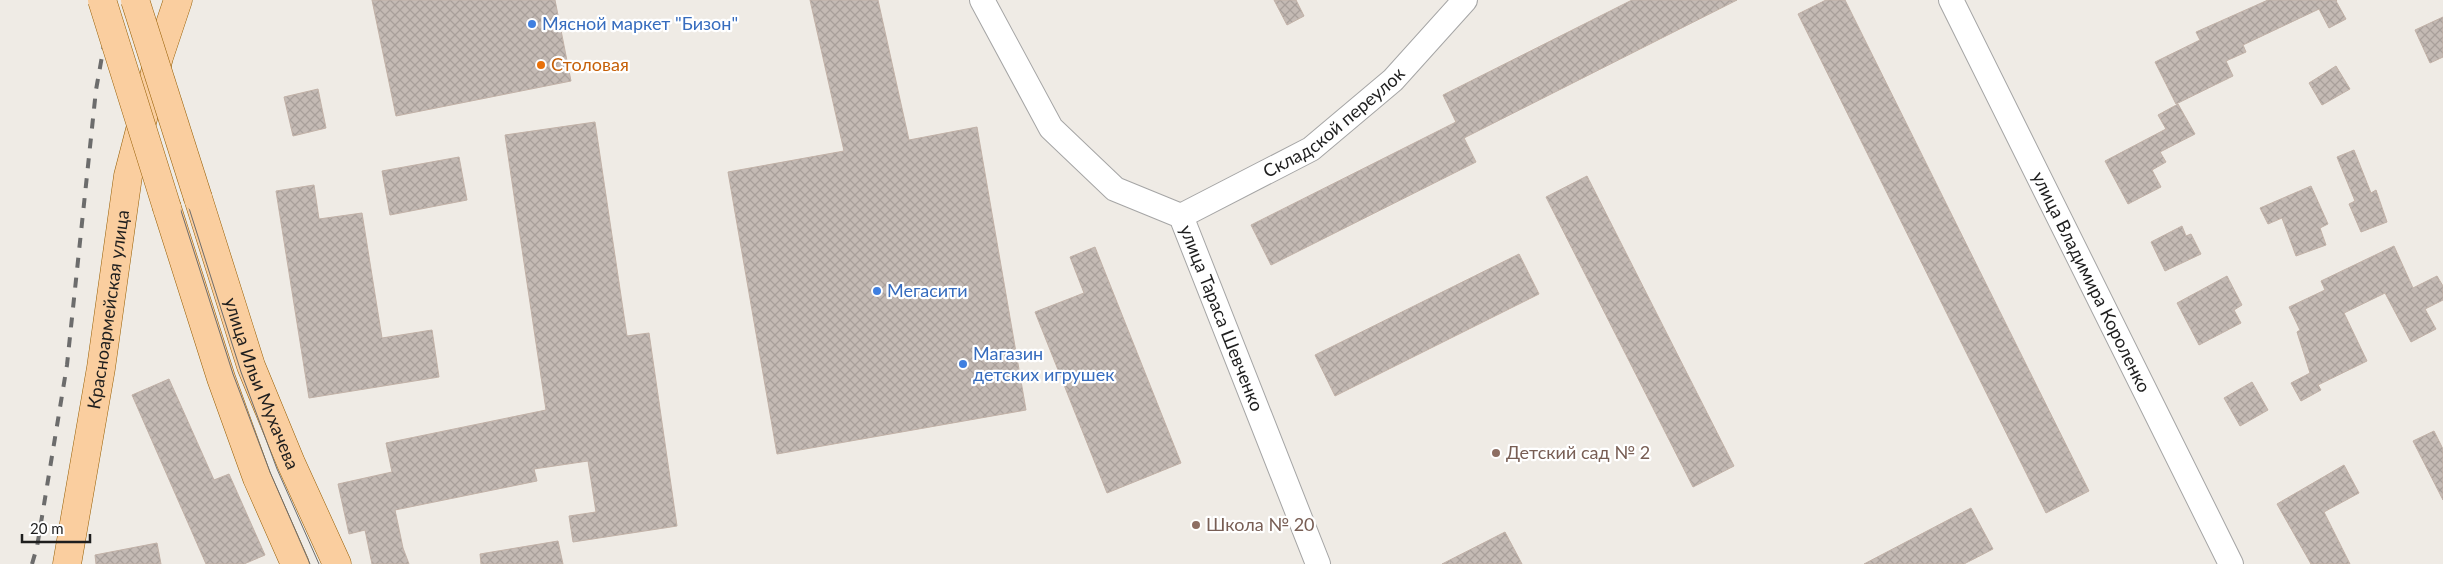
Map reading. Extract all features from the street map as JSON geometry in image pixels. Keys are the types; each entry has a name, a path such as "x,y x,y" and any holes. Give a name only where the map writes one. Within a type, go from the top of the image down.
{"main road":[{"name":"улица Ильи Мухачева","path":"102,0 221,378 257,478 295,564"},
{"name":"улица Ильи Мухачева","path":"135,0 251,366 291,463 337,564"},
{"name":"Красноармейская улица","path":"68,564 101,368 128,176 159,57 178,0"}],"street":[{"name":"улица Тараса Шевченко","path":"982,0 1052,128 1115,189 1181,216 1318,564"},
{"name":"Складской переулок","path":"1181,216 1311,149 1393,80 1465,0"},
{"name":"улица Владимира Короленко","path":"1951,0 2230,564"}],"building":[{"path":"372,0 555,0 571,81 396,116"},
{"name":"Мегасити","path":"810,0 878,0 909,140 977,127 1026,410 777,454 728,172 844,151"},
{"path":"1274,0 1296,0 1304,16 1287,25"},
{"path":"1632,0 1737,0 1464,138 1476,162 1271,265 1251,225 1456,122 1443,95"},
{"path":"1826,0 1845,0 2089,491 2046,513 1798,14"},
{"path":"2268,0 2337,0 2346,19 2329,28 2319,9 2243,45 2246,52 2226,61 2233,76 2176,104 2155,62 2200,40 2196,32"},
{"path":"2443,17 2443,57 2430,63 2415,30"},
{"path":"2336,66 2350,89 2322,105 2309,83"},
{"path":"318,89 326,128 293,136 284,97"},
{"path":"2178,104 2195,134 2160,152 2166,162 2152,170 2161,187 2128,204 2105,161 2166,129 2158,115"},
{"path":"595,122 627,336 649,333 677,526 573,542 569,516 596,512 588,461 534,469 537,481 395,510 403,548 409,564 372,564 365,530 349,534 338,484 392,472 386,443 546,410 505,135"},
{"path":"2354,150 2371,193 2376,190 2387,222 2361,232 2349,204 2355,201 2337,157"},
{"path":"459,157 467,200 390,215 382,171"},
{"path":"1587,176 1734,466 1693,487 1546,197"},
{"path":"314,185 319,219 362,213 382,338 432,330 439,377 309,398 276,191"},
{"path":"2311,186 2328,224 2320,228 2326,245 2296,256 2282,218 2268,224 2260,208"},
{"path":"2182,226 2186,236 2191,234 2201,254 2165,271 2151,242"},
{"path":"2394,246 2413,288 2437,276 2443,286 2443,300 2425,309 2436,329 2411,342 2385,293 2344,313 2367,361 2318,385 2321,390 2301,401 2291,383 2310,373 2297,332 2300,330 2289,307 2325,290 2321,281"},
{"path":"1095,247 1181,463 1107,493 1035,312 1084,293 1070,257"},
{"path":"1519,254 1539,294 1335,396 1315,355"},
{"path":"2227,276 2242,305 2234,310 2241,323 2199,345 2177,303"},
{"path":"169,379 214,480 229,474 265,555 244,564 206,564 132,395"},
{"path":"2252,382 2268,410 2240,426 2224,398"},
{"path":"2434,431 2443,449 2443,500 2413,441"},
{"path":"2344,465 2359,493 2324,512 2350,564 2311,564 2277,504"},
{"path":"1971,508 1993,549 1964,564 1864,564"},
{"path":"1505,532 1522,564 1442,564"},
{"path":"558,541 563,564 481,564 480,554"},
{"path":"157,543 161,564 96,564 95,555"}],"tram line":[{"path":"114,0 233,374 270,472 310,564"},
{"path":"123,0 241,372 277,469 319,564"}],"railway":[{"path":"32,564 37,547 67,365 96,90 112,0"}],"place":[{"name":"Мясной маркет \"Бизон\"","path":"532,24"},
{"name":"Столовая","path":"541,65"},
{"name":"Мегасити","path":"877,291"},
{"name":"Магазин детских игрушек","path":"963,364"},
{"name":"Детский сад № 2","path":"1496,453"},
{"name":"Школа № 20","path":"1196,525"}]}
